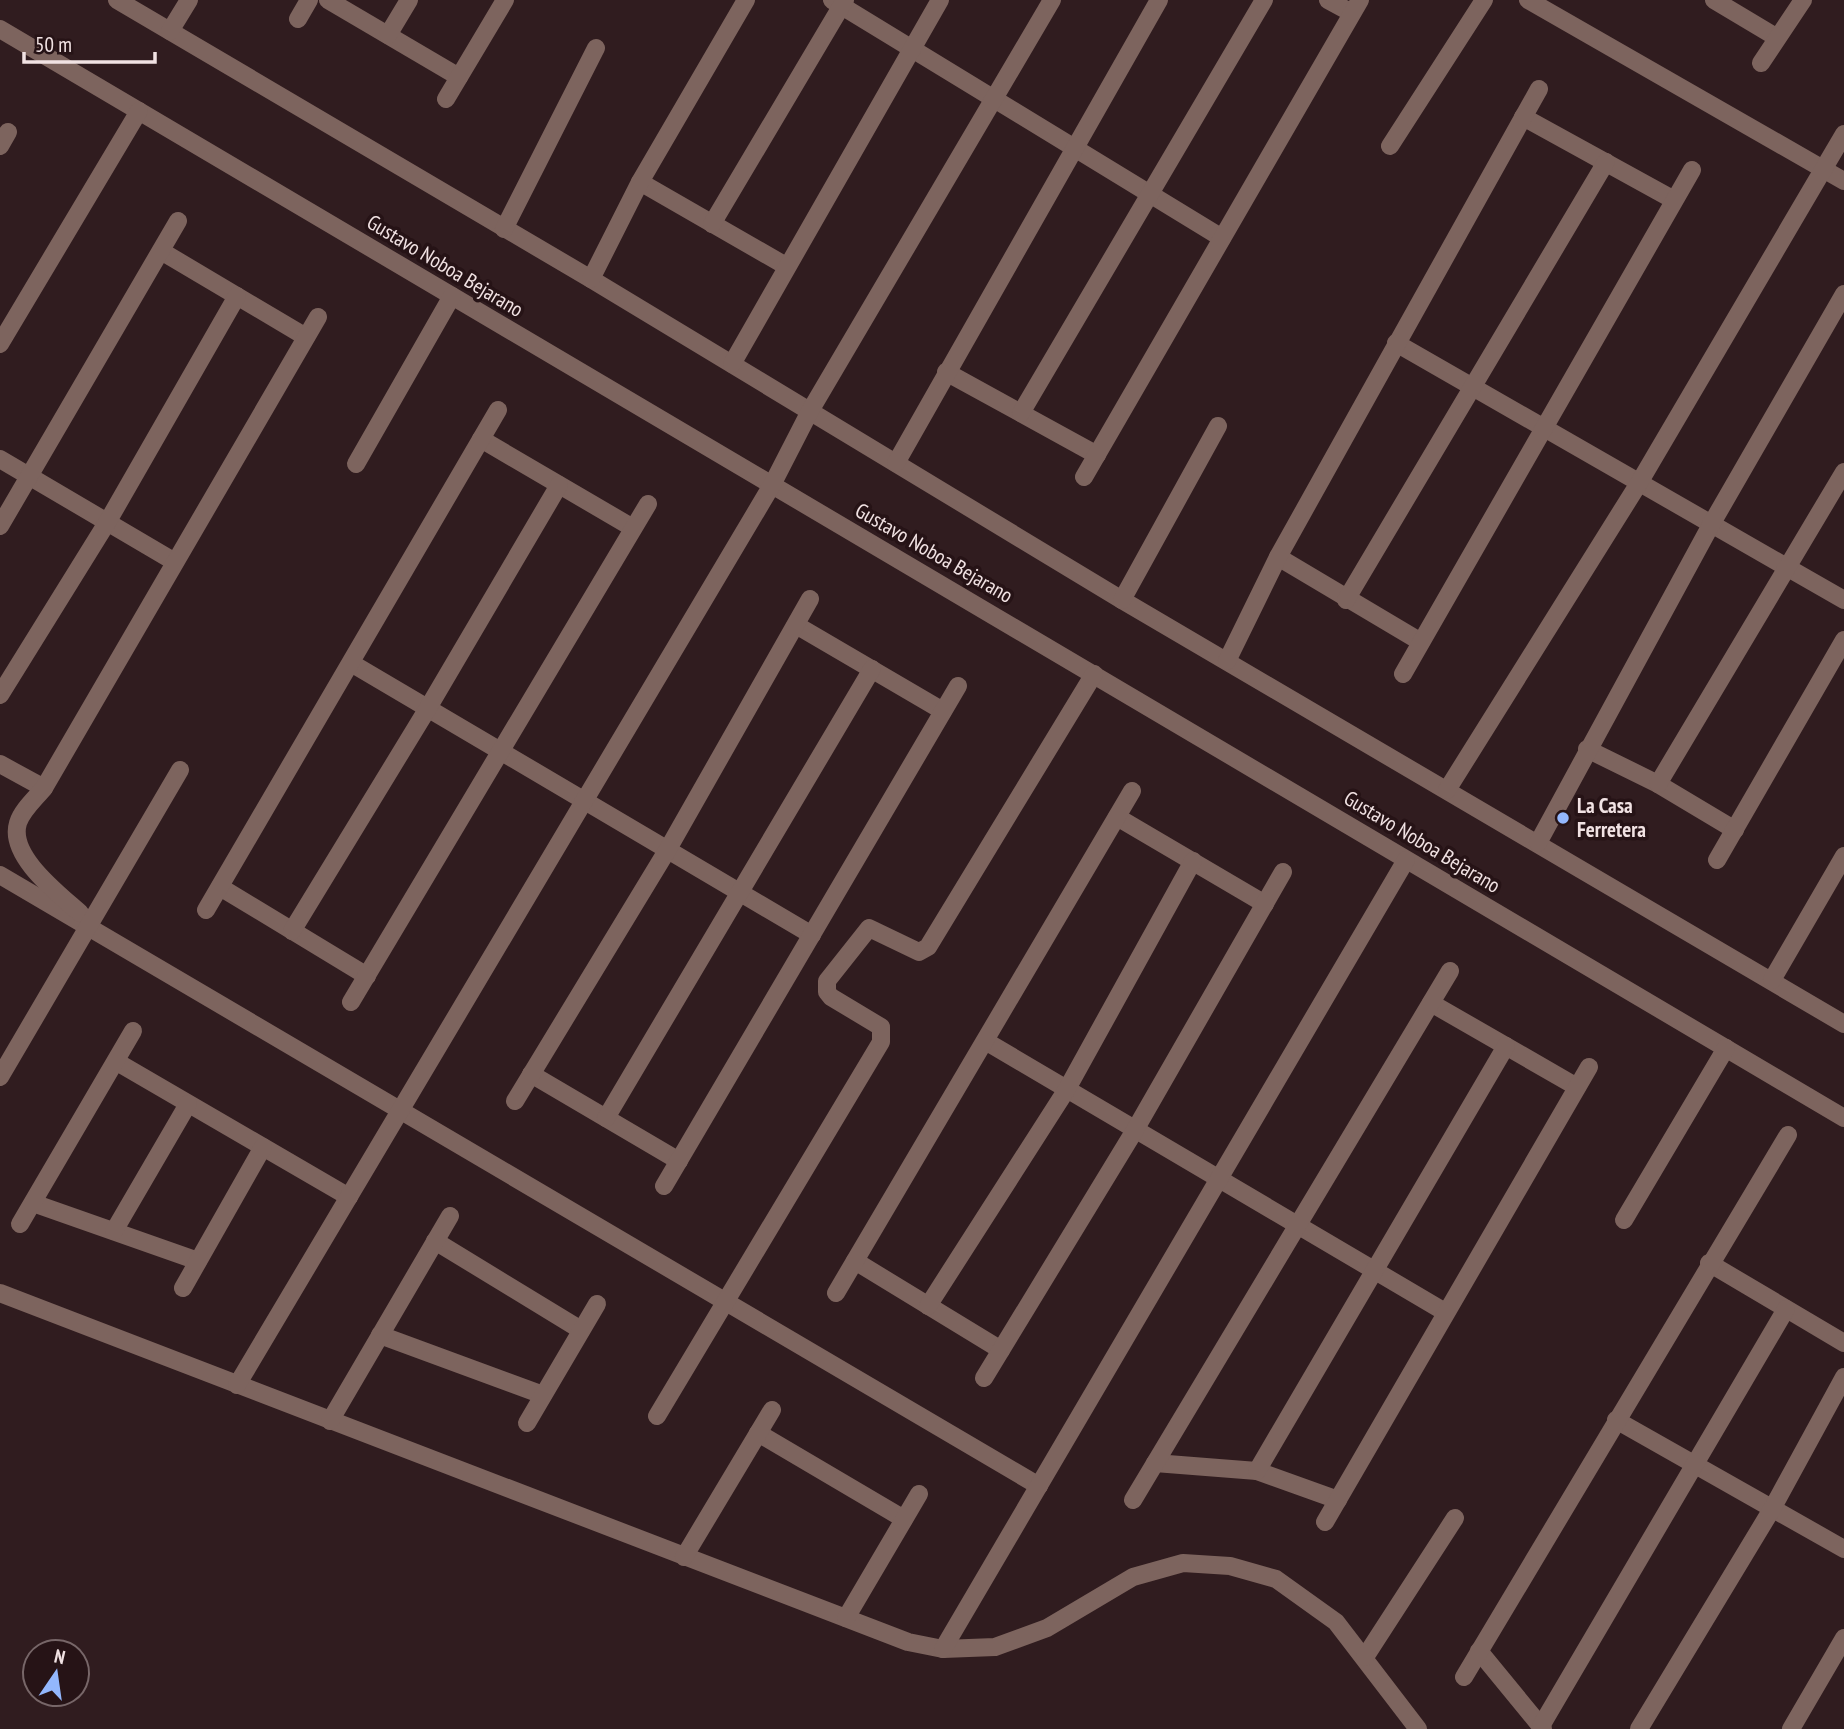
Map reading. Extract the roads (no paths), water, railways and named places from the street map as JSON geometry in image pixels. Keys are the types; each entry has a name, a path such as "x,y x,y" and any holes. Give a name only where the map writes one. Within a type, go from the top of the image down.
{"street":[{"path":"117,0 591,279 1122,600 1844,1024"},
{"path":"170,31 189,0"},
{"path":"298,19 309,0"},
{"path":"328,0 459,77"},
{"path":"388,35 409,0"},
{"path":"446,99 505,0"},
{"path":"591,279 640,182 746,0"},
{"path":"732,364 940,0"},
{"path":"237,1385 772,485 810,411 1052,0"},
{"path":"896,463 1159,0"},
{"path":"1021,413 1264,0"},
{"path":"1084,477 1356,7 1328,0"},
{"path":"1390,146 1484,0"},
{"path":"1528,0 1844,181"},
{"path":"1714,0 1776,37"},
{"path":"1761,63 1803,0"},
{"path":"712,224 840,2 912,49 1222,238"},
{"name":"Gustavo Noboa Bejarano","path":"0,29 1844,1118"},
{"path":"504,229 596,48"},
{"path":"1227,661 1278,557 1539,89"},
{"path":"0,344 139,111"},
{"path":"1524,117 1675,200"},
{"path":"1447,790 1639,483 1844,134"},
{"path":"1346,600 1606,162"},
{"path":"1403,674 1692,170"},
{"path":"640,182 786,266"},
{"path":"0,526 178,221"},
{"path":"161,251 306,337"},
{"path":"0,695 108,521 237,296"},
{"path":"356,464 452,296"},
{"path":"1538,843 1712,523 1843,298"},
{"path":"89,924 51,888 20,849 17,834 19,821 44,788 318,317"},
{"path":"1396,343 1844,600"},
{"path":"946,372 1097,455"},
{"path":"206,910 498,411"},
{"path":"1122,600 1218,426"},
{"path":"481,439 634,528"},
{"path":"0,459 176,562"},
{"path":"1658,784 1844,472"},
{"path":"292,931 428,708 559,485"},
{"path":"351,1002 648,504"},
{"path":"1278,557 1346,600 1421,642"},
{"path":"515,1101 668,849 810,599"},
{"path":"796,625 943,712"},
{"path":"1717,860 1844,640"},
{"path":"351,663 811,935"},
{"path":"606,1118 872,669"},
{"path":"657,1416 881,1042 881,1027 831,997 827,992 827,981 869,928 919,953 928,947 1094,674"},
{"path":"664,1186 958,686"},
{"path":"1587,749 1658,784 1735,830"},
{"path":"0,764 44,788"},
{"path":"0,1077 180,770"},
{"path":"836,1293 987,1042 1132,791"},
{"path":"1117,817 1265,904"},
{"path":"1772,980 1844,856"},
{"path":"943,1649 1406,860"},
{"path":"929,1306 1066,1089 1193,862"},
{"path":"984,1378 1135,1130 1283,872"},
{"path":"0,875 89,924 1039,1486"},
{"path":"220,887 367,976"},
{"path":"1133,1500 1450,971"},
{"path":"1431,1003 1577,1087"},
{"path":"20,1224 133,1031"},
{"path":"987,1042 1445,1312"},
{"path":"1257,1471 1506,1046"},
{"path":"1624,1220 1726,1048"},
{"path":"117,1062 349,1197"},
{"path":"1325,1522 1589,1067"},
{"path":"531,1074 679,1161"},
{"path":"114,1231 188,1104"},
{"path":"1464,1677 1709,1263 1788,1135"},
{"path":"183,1288 263,1147"},
{"path":"33,1203 198,1261"},
{"path":"330,1421 450,1216"},
{"path":"435,1241 582,1330"},
{"path":"855,1261 1001,1350"},
{"path":"1709,1263 1844,1343"},
{"path":"0,1293 908,1642 943,1649 995,1647 1046,1628 1133,1577 1183,1563 1230,1566 1276,1579 1336,1622 1418,1729"},
{"path":"527,1423 597,1304"},
{"path":"1479,1651 1542,1728 1786,1309"},
{"path":"380,1335 543,1395"},
{"path":"1639,1729 1772,1509 1844,1377"},
{"path":"684,1557 772,1410"},
{"path":"1616,1420 1844,1549"},
{"path":"758,1433 904,1519"},
{"path":"1155,1463 1257,1471 1338,1500"},
{"path":"846,1618 919,1494"},
{"path":"1365,1657 1455,1518"},
{"path":"1791,1729 1844,1639"}],"place":[{"name":"La Casa Ferretera","path":"1563,818"}]}
